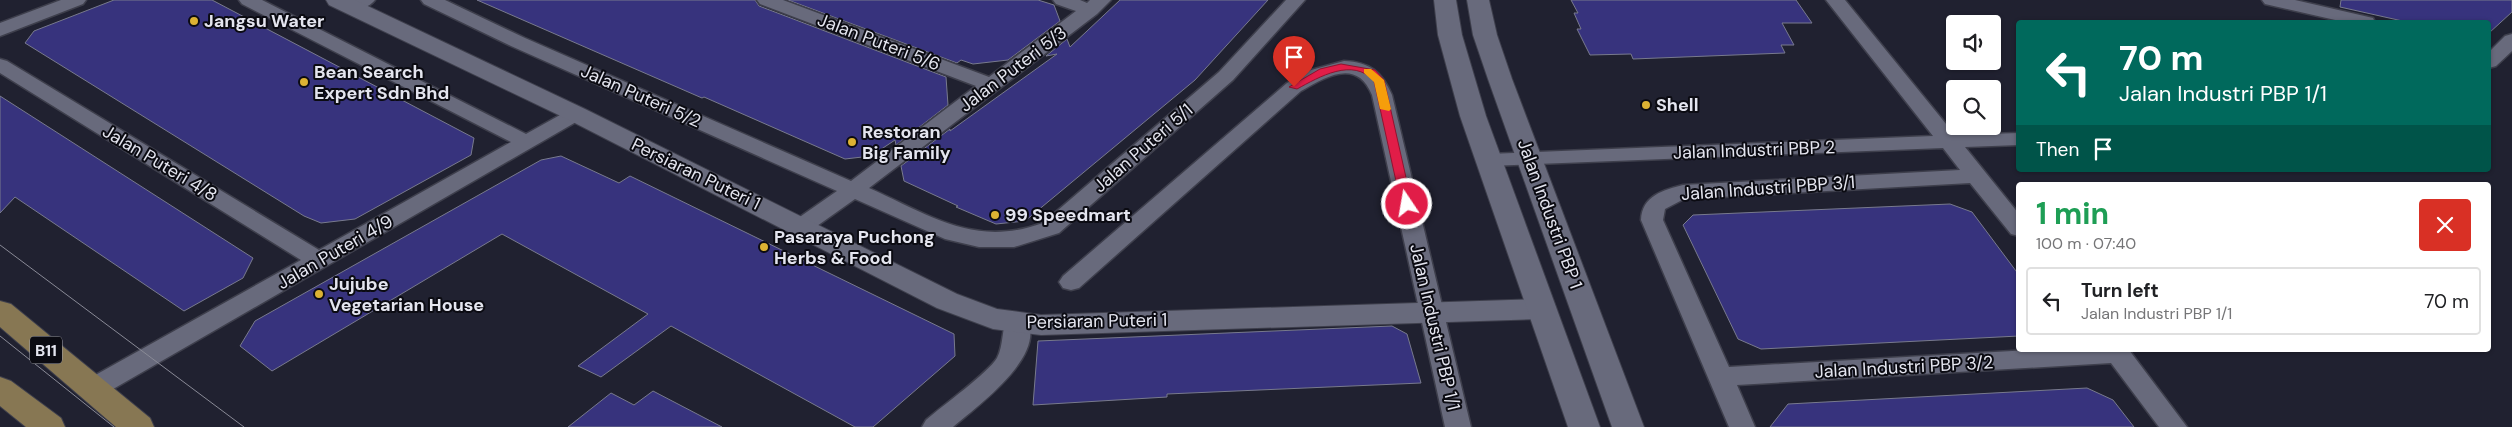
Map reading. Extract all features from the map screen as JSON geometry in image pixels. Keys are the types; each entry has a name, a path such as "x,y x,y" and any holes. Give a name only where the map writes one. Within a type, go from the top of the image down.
{"main road":[{"name":"B11","path":"0,311 138,427"},
{"path":"0,389 49,427"}],"street":[{"path":"0,24 61,0"},
{"path":"0,30 77,0"},
{"path":"248,0 526,142"},
{"name":"Jalan Puteri 5/2","path":"430,0 518,42 854,189"},
{"name":"Jalan Puteri 5/6","path":"766,0 992,85"},
{"path":"1062,0 1097,5"},
{"name":"Jalan Puteri 5/1","path":"854,189 953,234 972,239 996,243 1022,239 1051,228 1226,76 1296,0"},
{"path":"1445,0 1450,35 1473,116 1584,427"},
{"name":"Jalan Industri PBP 1","path":"1478,0 1500,80 1628,427"},
{"path":"1836,0 1948,143 2016,225"},
{"path":"2271,0 2357,20"},
{"name":"Persiaran Puteri 1","path":"351,2 802,226 947,301 993,319 1017,323 1051,324 1540,308"},
{"name":"Jalan Puteri 5/3","path":"802,226 854,189 1097,5"},
{"path":"2492,56 2512,40"},
{"name":"Jalan Puteri 4/8","path":"0,65 320,261"},
{"name":"Jalan Industri PBP 1/1","path":"1071,282 1294,87 1323,71 1341,67 1371,72 1379,80 1458,427"},
{"name":"Jalan Puteri 4/9","path":"92,389 576,114"},
{"name":"Jalan Industri PBP 2","path":"1489,160 2016,139"},
{"name":"Jalan Industri PBP 3/1","path":"1742,427 1652,220 1651,213 1661,199 1683,192 1976,176"},
{"path":"935,427 1002,370 1010,360 1015,346 1017,323"},
{"path":"2116,352 2174,427"},
{"name":"Jalan Industri PBP 3/2","path":"1719,377 2116,352"}],"building":[{"path":"114,0 212,0 474,138 471,155 355,219 321,223 304,216 25,43 34,31"},
{"path":"477,0 755,0 759,6 946,77 948,105 896,145 895,140 871,156 845,159"},
{"path":"788,0 1038,0 1054,5 1060,21 1008,60 973,64 961,60 957,63"},
{"path":"1120,0 1268,0 1195,80 1025,221 996,224 956,207 958,206 904,181 901,166 1057,54 1046,56 1067,39 1070,47"},
{"path":"1571,0 1796,0 1812,23 1782,23 1794,45 1781,45 1785,53 1633,59 1631,54 1590,55 1577,29 1581,29 1574,13 1578,13"},
{"path":"2341,0 2512,0 2512,12 2491,31 2491,20 2398,20 2340,7"},
{"path":"0,96 253,258 243,278 184,311 15,197 0,213"},
{"path":"561,156 619,183 630,176 954,334 955,356 873,427 855,427 671,326 601,377 578,366 648,314 502,234 272,371 240,346 255,321 541,160"},
{"path":"1950,204 1972,212 2016,271 2016,336 1761,349 1738,339 1683,225 1693,215"},
{"path":"1392,326 1407,334 1421,383 1167,394 1167,397 1033,405 1038,341"},
{"path":"2087,388 2113,400 2134,427 1770,427 1788,404"},
{"path":"653,391 722,427 568,427 611,393 634,405"}],"tram line":[{"path":"0,245 244,427"},
{"path":"0,336 114,427"}],"slow traffic":[{"path":"1367,71 1371,72 1379,80 1386,109"}],"place":[{"name":"Jangsu Water","path":"194,21"},
{"name":"Bean Search Expert Sdn Bhd","path":"304,82"},
{"name":"Shell","path":"1646,105"},
{"name":"Restoran Big Family","path":"852,142"},
{"name":"99 Speedmart","path":"995,215"},
{"name":"Pasaraya Puchong Herbs & Food","path":"764,247"},
{"name":"Jujube Vegetarian House","path":"319,294"}],"route":[{"path":"1294,87 1323,71 1341,67 1371,72 1379,80 1407,204"}]}
